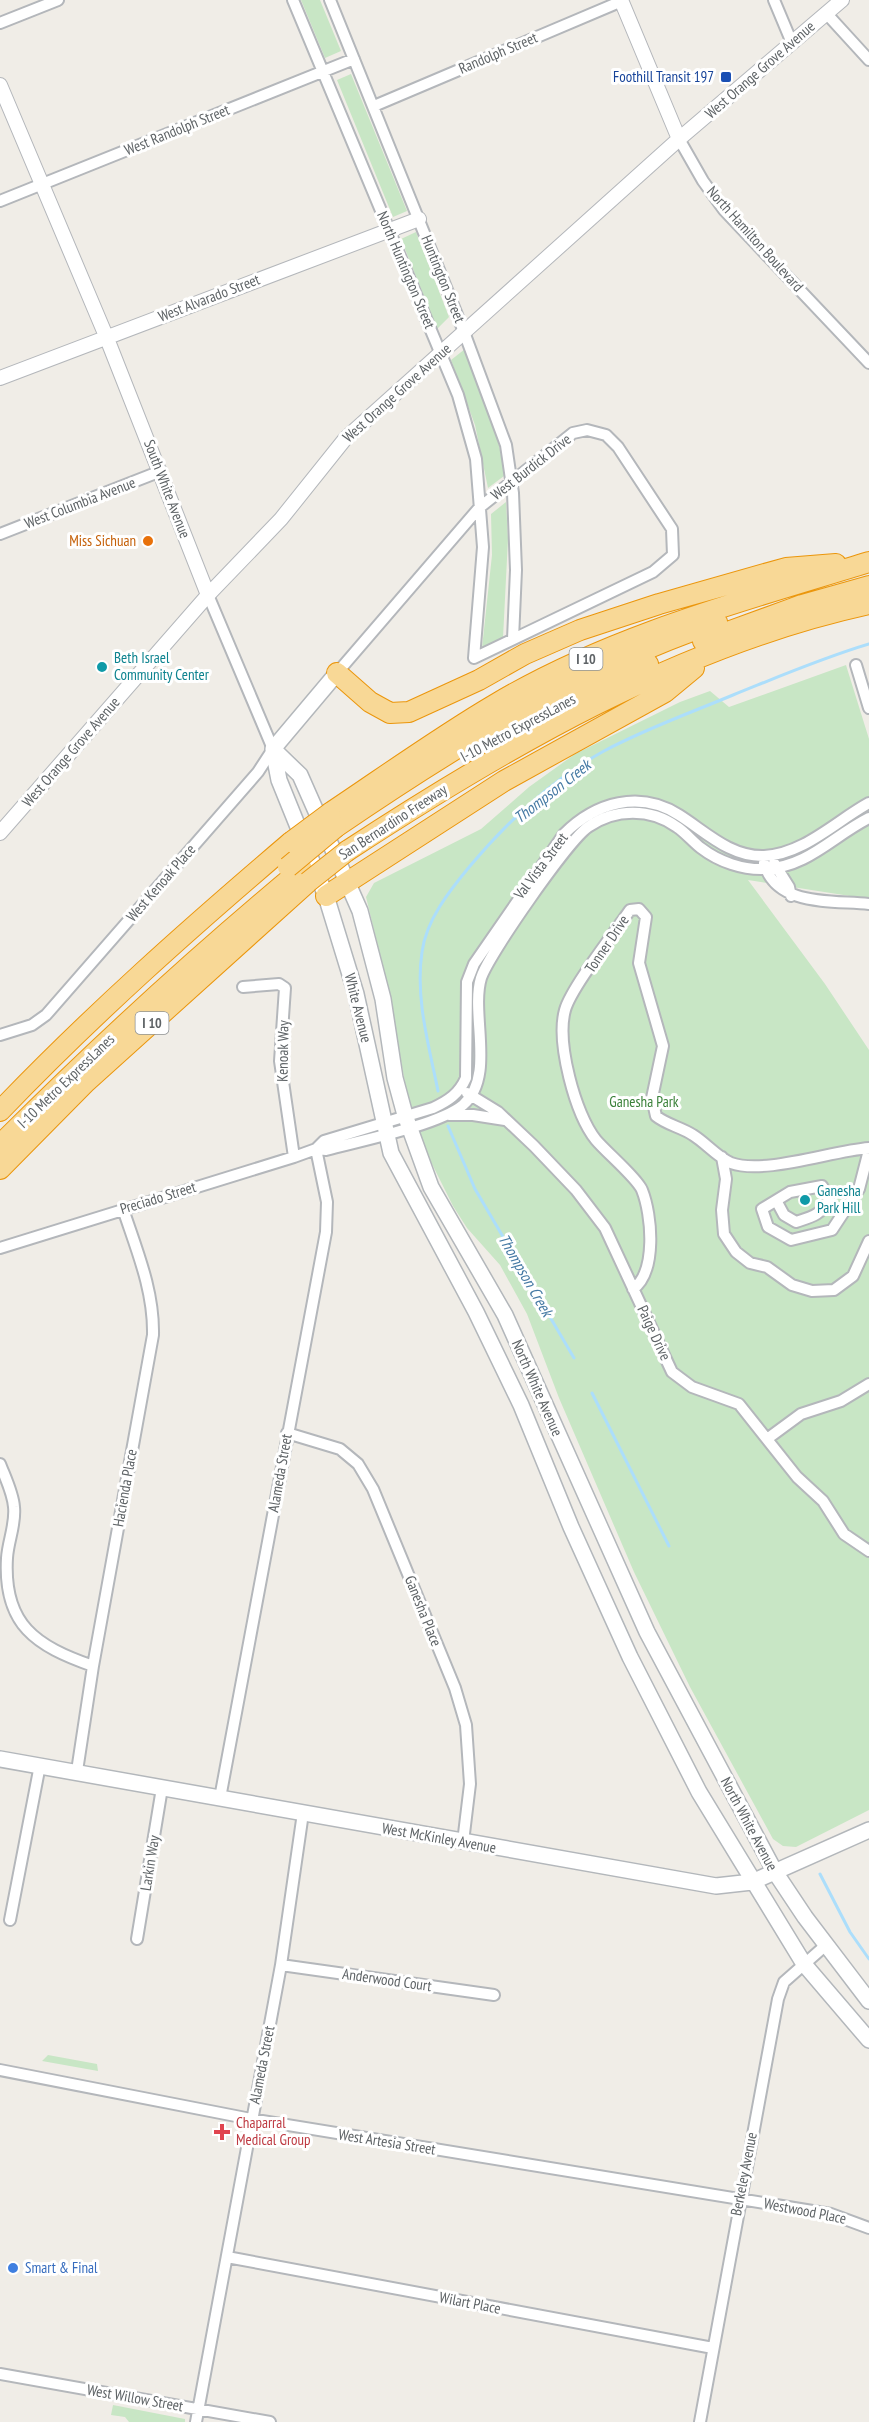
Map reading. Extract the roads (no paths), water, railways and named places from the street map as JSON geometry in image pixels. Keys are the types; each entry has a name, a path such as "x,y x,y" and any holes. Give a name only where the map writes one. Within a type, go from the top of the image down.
{"highway":[{"path":"337,673 370,702 390,713 409,712 479,680 525,654 580,630 639,610 786,568 869,562"},
{"name":"San Bernardino Freeway","path":"0,1169 338,832 495,704 584,660 686,618 869,562"},
{"name":"I-10 Metro ExpressLanes","path":"338,832 480,732 602,668 700,627 802,593 869,576"},
{"name":"I-10 Metro ExpressLanes","path":"338,832 463,757 606,682 723,632 802,604 869,586"},
{"name":"San Bernardino Freeway","path":"0,1111 57,1052 176,940 291,842 338,832 438,791 598,702 713,654 776,630 869,604"},
{"path":"326,896 504,782 665,692 713,654"},
{"name":"I-10 Metro ExpressLanes","path":"0,1127 186,951 250,895 299,872"},
{"name":"I-10 Metro ExpressLanes","path":"0,1145 69,1076 201,952 299,872"}],"main road":[{"name":"West Burdick Drive","path":"273,748 337,673"},
{"name":"North White Avenue","path":"273,748 300,775 360,911 383,999 395,1078 406,1121 431,1187 505,1315 646,1632 775,1872 869,2001"},
{"name":"South White Avenue","path":"273,748 279,780 326,896"},
{"name":"White Avenue","path":"326,896 356,994 385,1127"},
{"name":"North White Avenue","path":"385,1127 391,1153 476,1312 521,1406 571,1527 630,1657 699,1792 804,1964 869,2040"},
{"name":"West McKinley Avenue","path":"0,1759 716,1886 752,1882 869,1830"}],"street":[{"path":"0,23 58,0"},
{"name":"North Huntington Street","path":"293,0 458,395 476,459 483,547 474,658"},
{"name":"Huntington Street","path":"330,0 464,332 506,444 513,481 516,570 513,639"},
{"path":"774,0 792,44"},
{"name":"West Orange Grove Avenue","path":"0,833 208,595 281,519 345,439 679,139 843,0"},
{"name":"Randolph Street","path":"374,105 621,1"},
{"name":"North Hamilton Boulevard","path":"621,1 679,139 703,181 724,210 869,363"},
{"path":"826,13 869,60"},
{"name":"West Randolph Street","path":"0,201 354,59"},
{"name":"South White Avenue","path":"0,85 106,336 208,595 273,748"},
{"name":"West Alvarado Street","path":"0,378 419,219"},
{"name":"West Burdick Drive","path":"337,673 479,508 573,433 587,430 606,435 618,447 672,529 673,555 653,572 474,658"},
{"name":"West Columbia Avenue","path":"0,534 161,471"},
{"path":"856,665 869,708"},
{"name":"West Kenoak Place","path":"0,1035 32,1025 46,1015 258,771 273,748"},
{"name":"Val Vista Street","path":"466,1092 469,975 484,947 530,880 577,821 609,804 627,801 646,803 664,807 734,851 766,855 800,846 869,803"},
{"name":"Val Vista Street","path":"466,1092 481,1059 477,1011 478,993 484,969 565,850 579,834 599,820 622,813 642,812 664,819 702,849 729,863 743,868 770,868 811,856 869,818"},
{"path":"729,863 734,851"},
{"path":"766,855 770,868 789,886 791,896 869,904"},
{"name":"Tonner Drive","path":"633,1289 642,1280 652,1240 642,1189 594,1137 583,1119 565,1056 563,1033 565,1008 633,908 645,912 646,917 639,963 663,1046 652,1109 663,1122 692,1134 722,1157 741,1165 774,1165 846,1150 869,1149"},
{"name":"Kenoak Way","path":"243,987 279,984 285,988 280,1061 294,1157"},
{"path":"446,1114 464,1104 466,1092"},
{"path":"406,1121 466,1092"},
{"name":"Paige Drive","path":"466,1092 506,1120 576,1190 605,1228 672,1372 692,1387 739,1404 797,1477 823,1501 844,1534 869,1551"},
{"path":"406,1121 446,1114 473,1114 506,1120"},
{"name":"Preciado Street","path":"0,1248 294,1157 316,1149 324,1141 406,1121"},
{"name":"Alameda Street","path":"220,1798 326,1232 327,1202 316,1149"},
{"path":"777,1202 784,1215 796,1222 816,1216 824,1210 829,1200 822,1186 790,1192 777,1202 762,1209 768,1227 792,1240 832,1230 859,1189 869,1149"},
{"path":"722,1157 726,1179 722,1210 724,1234 736,1252 750,1263 767,1267 792,1285 812,1291 834,1290 853,1276 869,1241"},
{"name":"Hacienda Place","path":"77,1771 93,1666 153,1335 154,1312 149,1288 123,1209"},
{"path":"767,1439 801,1414 841,1401 869,1384"},
{"name":"Ganesha Place","path":"287,1433 340,1449 358,1464 373,1489 455,1689 466,1725 470,1784 463,1842"},
{"path":"0,1464 14,1508 7,1557 8,1580 17,1612 24,1627 46,1647 93,1666"},
{"path":"10,1920 40,1765"},
{"name":"Larkin Way","path":"137,1939 162,1788"},
{"name":"Alameda Street","path":"196,2422 281,1965 303,1813"},
{"name":"Berkeley Avenue","path":"700,2422 778,1999 784,1982 826,1945"},
{"name":"Anderwood Court","path":"281,1965 494,1995"},
{"name":"West Artesia Street","path":"0,2070 251,2119 740,2199"},
{"name":"Westwood Place","path":"740,2199 831,2214 869,2228"},
{"name":"Wilart Place","path":"226,2257 713,2348"},
{"name":"West Willow Street","path":"0,2374 270,2422"}],"waterway":[{"name":"Thompson Creek","path":"438,1091 427,1039 420,987 424,940 428,928 447,895 499,833 549,788 604,751 783,675 869,644"},
{"name":"Thompson Creek","path":"448,1126 475,1189 574,1358"},
{"name":"Thompson Creek","path":"592,1393 669,1546"},
{"name":"Thompson Creek","path":"820,1874 850,1932 869,1959"}],"place":[{"name":"Foothill Transit 197","path":"726,77"},
{"name":"Miss Sichuan","path":"148,541"},
{"name":"Beth Israel Community Center","path":"102,667"},
{"name":"Ganesha Park Hill","path":"805,1200"},
{"name":"Chaparral Medical Group","path":"222,2132"},
{"name":"Smart & Final","path":"13,2268"}],"park label":[{"name":"Ganesha Park","path":"644,1102"}]}
